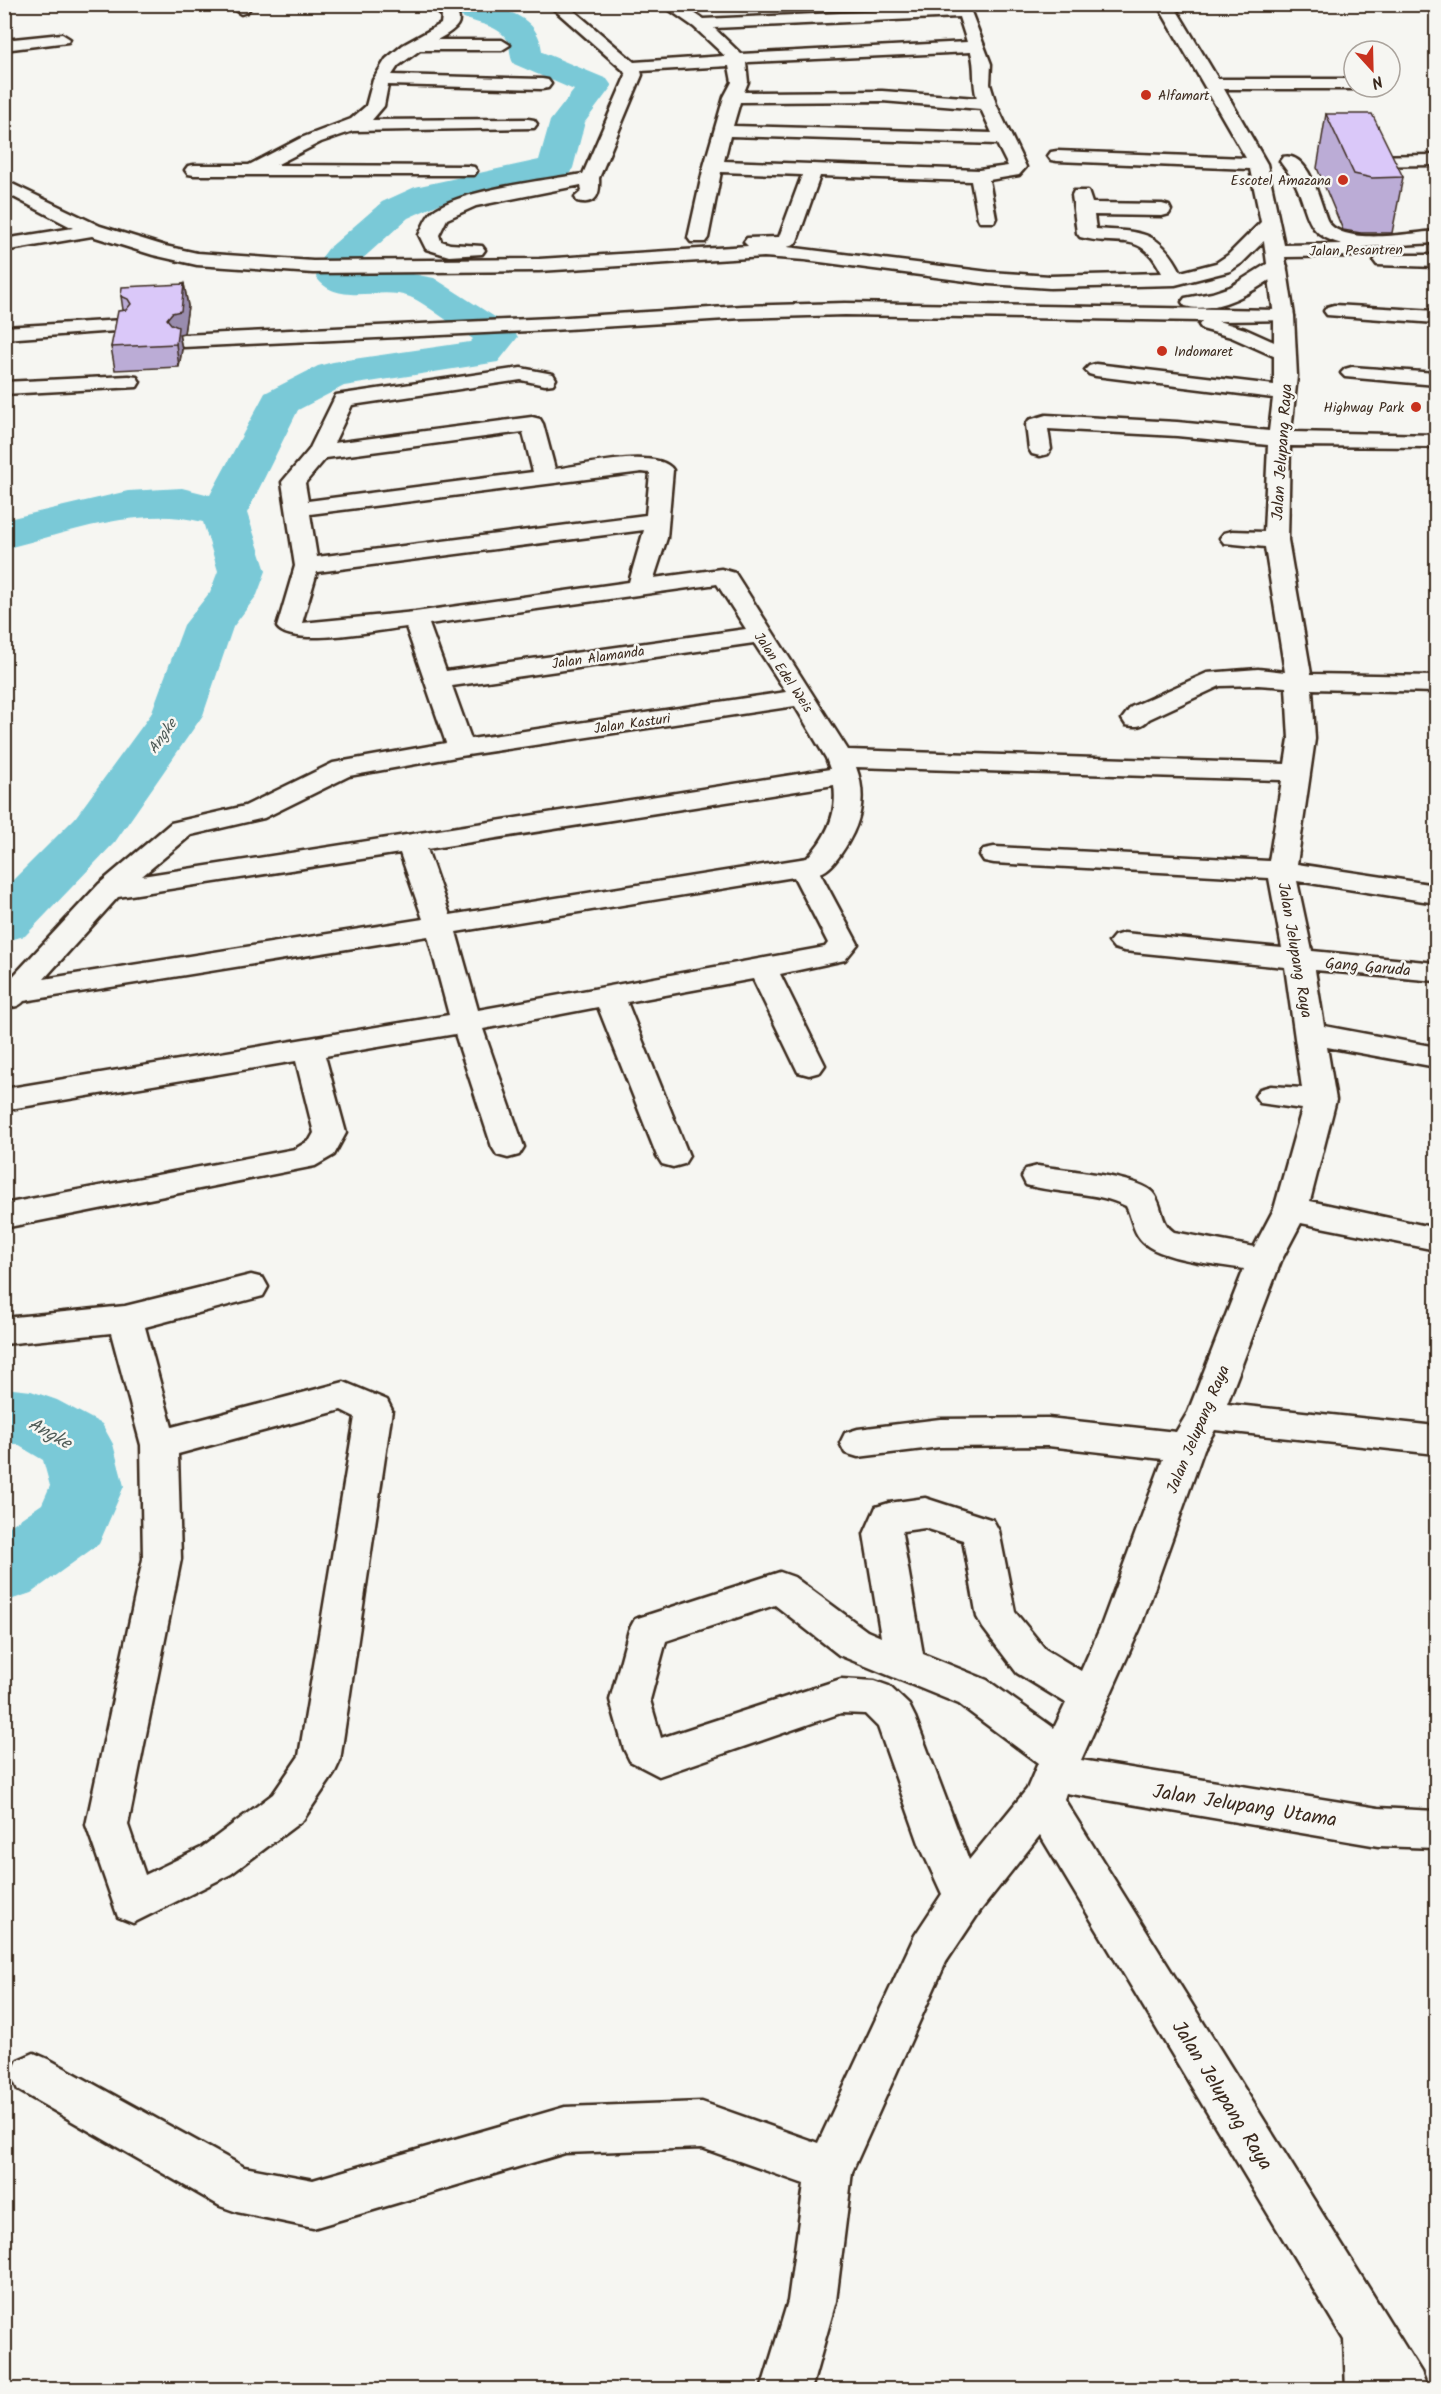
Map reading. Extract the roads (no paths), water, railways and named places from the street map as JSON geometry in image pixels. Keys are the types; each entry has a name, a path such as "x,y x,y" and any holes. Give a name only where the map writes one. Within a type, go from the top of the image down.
{"main road":[{"path":"254,170 316,138 350,126 369,115 378,102 381,80 388,68 401,55 448,27 451,20 450,14 437,4"},
{"path":"556,4 626,64 634,75 590,178 461,205 441,214 434,222 429,235 433,245 449,250 512,250 698,238 769,244 787,241 813,170"},
{"path":"669,4 700,24 740,57"},
{"name":"Jalan Jelupang Raya","path":"786,2390 812,2301 829,2170 930,1949 1053,1777 1121,1626 1186,1447 1205,1415 1264,1261 1291,1209 1320,1100 1299,960 1284,891 1282,870 1302,739 1299,681 1291,618 1276,540 1279,439 1285,393 1284,313 1277,258 1257,162 1164,4"},
{"path":"700,24 963,8 983,64 981,84 987,104 1017,167 1001,174 979,176 713,166"},
{"path":"4,45 62,39"},
{"path":"420,45 502,45"},
{"path":"626,64 977,47"},
{"path":"698,238 713,166 733,97 740,82 740,57"},
{"path":"381,80 542,84"},
{"path":"882,96 981,84"},
{"path":"1213,84 1342,84"},
{"path":"733,97 882,96 987,104"},
{"path":"350,126 528,124"},
{"path":"724,131 1005,139"},
{"path":"1057,156 1257,162 1311,161"},
{"path":"1334,161 1437,160"},
{"path":"1289,161 1305,183 1320,225 1325,232 1352,240 1380,241 1437,237"},
{"path":"194,170 468,171"},
{"path":"979,176 987,218"},
{"path":"4,185 93,230 160,251 197,259 314,267 550,265 764,251 805,254 989,278 1050,282 1175,279 1223,267 1235,259 1271,222"},
{"path":"1162,210 1082,202 1087,232 1132,236 1153,243 1162,252 1175,279"},
{"path":"4,244 93,230"},
{"name":"Jalan Pesantren","path":"1277,258 1437,248"},
{"path":"1130,305 1201,302 1231,295 1255,283 1277,258"},
{"path":"1368,261 1437,261"},
{"path":"569,303 967,298 1284,313"},
{"path":"257,318 227,319 184,331 417,330 742,312 845,309 1154,315 1284,313"},
{"path":"1334,311 1437,317"},
{"path":"1154,315 1216,326 1285,354"},
{"path":"4,333 122,335 4,352"},
{"path":"1096,370 1285,393"},
{"path":"1352,373 1437,378"},
{"path":"545,379 521,374 344,400 319,452 293,482 307,566 657,521"},
{"path":"4,388 129,382"},
{"path":"1040,449 1037,425 1046,422 1177,429 1279,439 1431,440"},
{"path":"319,452 532,424 546,476"},
{"path":"296,509 546,476 642,465 654,466 662,470 655,538 639,588"},
{"path":"1232,538 1276,540"},
{"name":"Jalan Edel Weis","path":"307,566 289,627 294,630 415,619 714,576 726,578 759,635 802,697 842,766"},
{"path":"415,619 461,748"},
{"name":"Jalan Alamanda","path":"437,680 759,635"},
{"path":"1135,719 1140,713 1216,678 1258,677 1299,681 1437,684"},
{"name":"Jalan Kasturi","path":"10,998 109,890 181,829 254,812 342,769 461,748 802,697"},
{"path":"109,890 411,843 842,766 1298,772"},
{"path":"10,998 439,924 816,865 828,854 842,831 850,804 842,766"},
{"path":"411,843 439,924 466,1022 508,1147"},
{"path":"994,855 1282,870 1437,894"},
{"path":"4,1100 466,1022 835,954 843,944 803,868"},
{"name":"Gang Garuda","path":"1124,942 1437,972"},
{"path":"763,969 809,1065"},
{"path":"609,996 673,1156"},
{"path":"1311,1034 1437,1057"},
{"path":"4,1216 304,1158 323,1147 330,1133 308,1048"},
{"path":"1271,1096 1320,1100"},
{"path":"1038,1178 1120,1191 1137,1198 1143,1204 1148,1229 1154,1236 1165,1242 1264,1261"},
{"path":"1291,1209 1435,1239"},
{"path":"4,1331 125,1319 251,1287"},
{"path":"125,1319 159,1445 162,1559 107,1825 133,1903 216,1861 288,1807 319,1761 374,1410 344,1396 159,1445"},
{"path":"1205,1415 1437,1440"},
{"path":"858,1443 940,1433 1047,1432 1186,1447"},
{"path":"905,1664 883,1534 890,1518 925,1513 980,1531 997,1617 1031,1661 1089,1696"},
{"path":"965,1897 941,1846 895,1717 875,1698 841,1696 659,1758 644,1749 630,1700 648,1630 780,1588 853,1643 973,1692 1053,1777"},
{"name":"Jalan Jelupang Raya","path":"1053,1777 1403,2390"},
{"name":"Jalan Jelupang Utama","path":"1053,1777 1378,1827 1437,1830"},
{"path":"34,2074 237,2189 313,2204 565,2130 702,2125 829,2170"},
{"path":"1369,2333 1371,2390"}],"waterway":[{"path":"224,513 280,402 333,375 483,353 497,337 420,286 348,282 336,277 342,257 395,210 428,195 555,168 568,121 595,86 526,57 522,36 515,29 498,19 466,9 461,4"},
{"path":"4,535 33,526 128,505 182,502 224,513"},
{"name":"Angke","path":"4,923 95,830 177,715 209,625 233,595 242,571 224,513"},
{"name":"Angke","path":"4,1415 31,1419 76,1444 87,1486 72,1523 4,1571"}],"place":[{"name":"Alfamart","path":"1146,95"},
{"name":"Escotel Amazana","path":"1343,180"},
{"name":"Indomaret","path":"1162,351"},
{"name":"Highway Park","path":"1416,407"}]}
